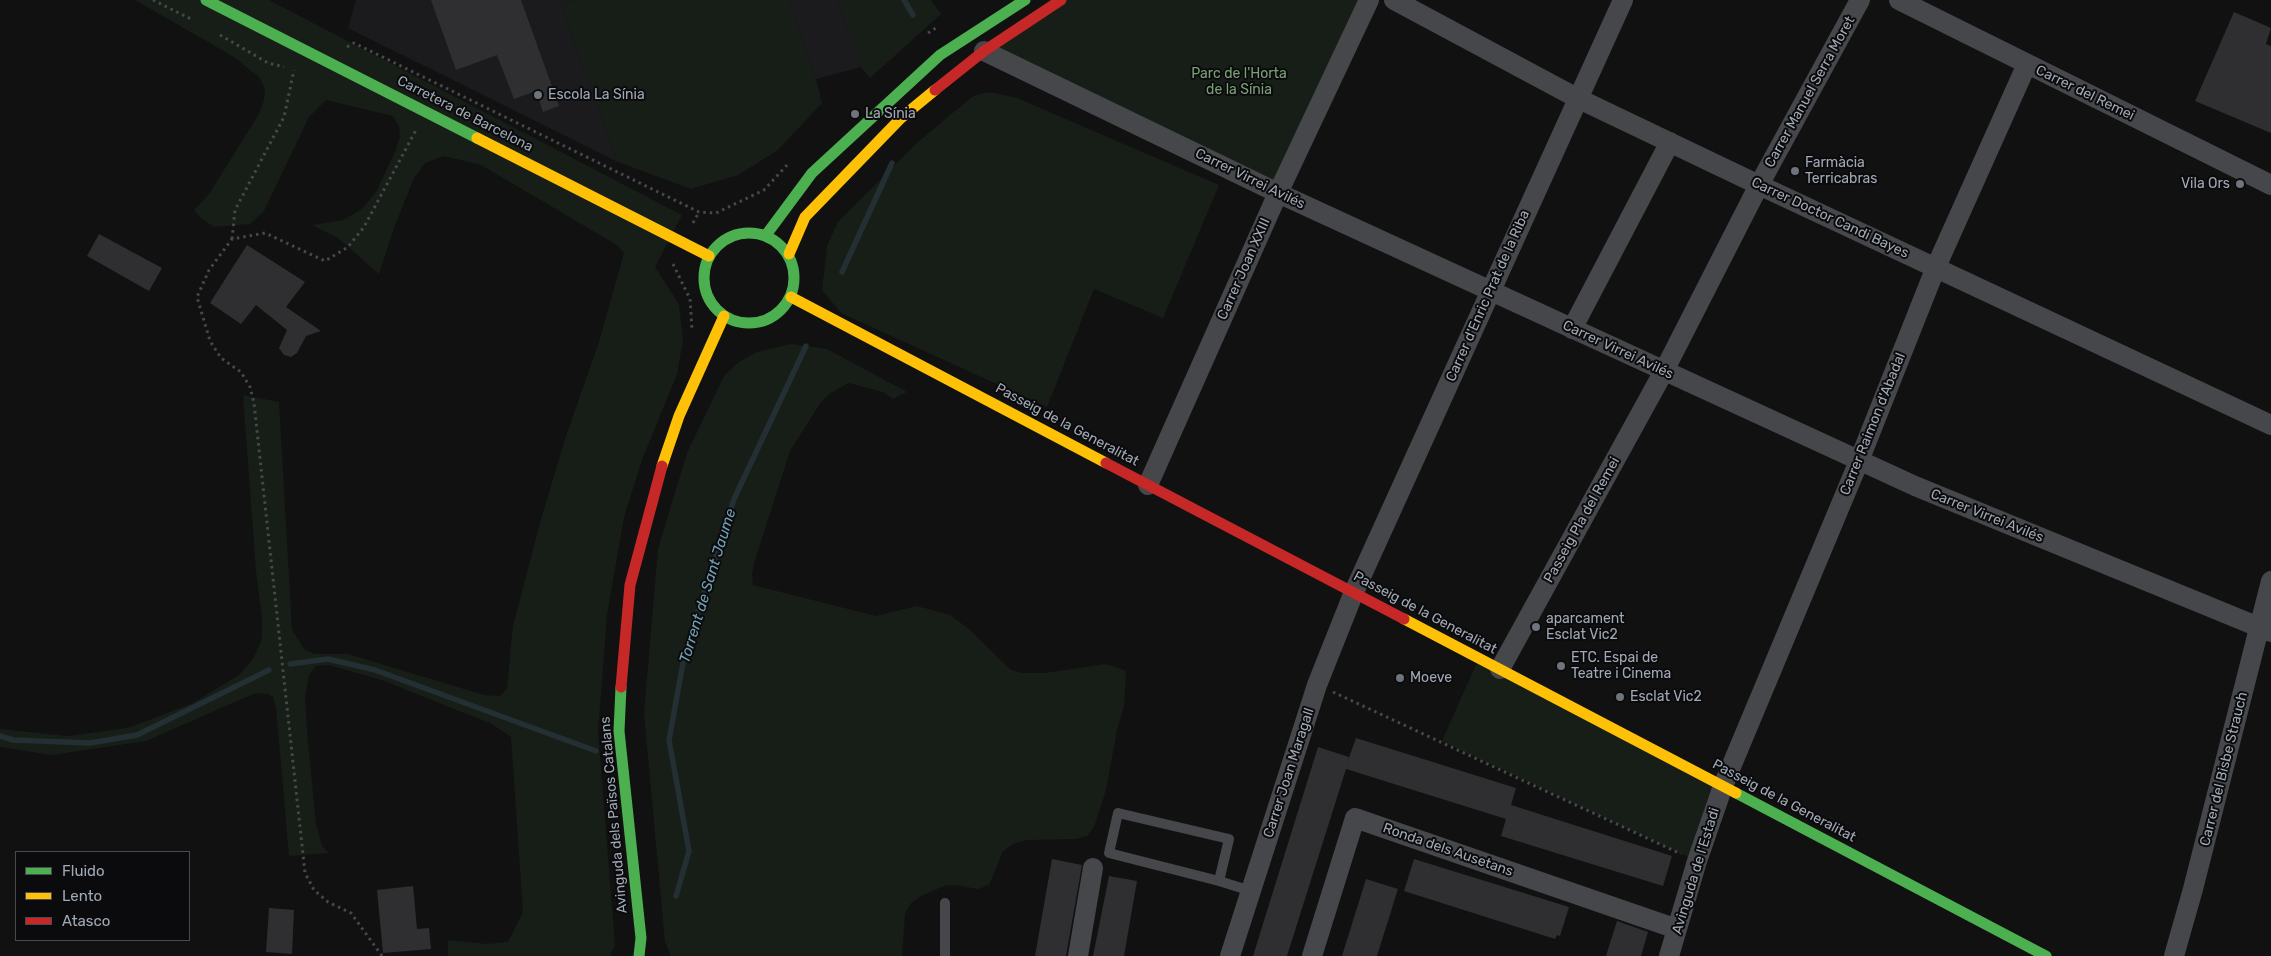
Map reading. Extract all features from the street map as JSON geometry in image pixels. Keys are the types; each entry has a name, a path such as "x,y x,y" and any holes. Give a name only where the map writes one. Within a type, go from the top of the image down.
{"street":[{"name":"Carretera de Barcelona","path":"206,0 709,256"},
{"path":"766,235 812,173 934,61 1025,0"},
{"path":"788,254 805,217 901,118 984,51 1061,0"},
{"name":"Carrer Joan XXIII","path":"1148,485 1278,193 1369,0"},
{"name":"Carrer Doctor Candi Bayes","path":"1394,0 1577,98 1759,186 2271,425"},
{"name":"Carrer d'Enric Prat de la Riba","path":"1354,592 1577,98 1624,0"},
{"name":"Carrer Manuel Serra Moret","path":"1664,371 1759,186 1860,0"},
{"name":"Carrer del Remei","path":"1899,0 2271,185"},
{"name":"Carrer Virrei Avilés","path":"984,51 1278,193 1915,486 2266,630"},
{"name":"Carrer Raimon d'Abadal","path":"1723,786 1859,460 1936,267 2027,64"},
{"path":"1572,328 1670,142"},
{"path":"753,232 766,235 778,243 788,254 794,268 795,283 791,297 782,310 769,319 754,324 738,323 724,316 714,307 707,296 704,269 709,256 727,238 740,233 753,232"},
{"name":"Passeig de la Generalitat","path":"791,297 2046,956"},
{"name":"Avinguda dels Països Catalans","path":"639,956 641,938 619,731 622,665 630,586 656,482 679,416 724,316"},
{"name":"Passeig Pla del Remei","path":"1500,669 1664,371"},
{"name":"Carrer del Bisbe Strauch","path":"2174,956 2266,630 2271,581"},
{"name":"Carrer Joan Maragall","path":"1230,956 1317,685 1354,592"},
{"name":"Avinguda de l'Estadi","path":"1669,956 1697,861 1723,786"},
{"name":"Ronda dels Ausetans","path":"1312,956 1355,818 1677,929"},
{"path":"1078,956 1094,868"},
{"name":"Avinguda dels Països Catalans","path":"641,938 651,956"}],"lane":[{"path":"1219,881 1230,839 1118,813 1109,853 1251,891"},
{"path":"945,904 945,956"}],"path":[{"path":"324,59 354,43 699,212"},
{"path":"294,70 284,117 235,210 232,239 209,270 197,297 210,341 221,358 241,372 250,387 254,403 305,873 314,890 328,902 351,913 382,956"},
{"path":"232,239 265,233 325,262 348,247 364,227 426,111"},
{"path":"1317,685 1697,861"}],"shaded area":[{"name":"Escola La Sínia","path":"356,0 578,0 561,6 618,162 348,28"},
{"path":"788,0 838,0 861,67 816,79"}],"green space":[{"path":"135,0 269,0 682,215 655,267 679,304 683,340 677,374 642,460 624,517 607,615 598,732 615,945 610,956 448,956 448,940 487,944 508,942 523,912 511,737 492,724 382,680 328,665 316,666 309,675 305,697 316,824 322,846 329,853 289,856 276,707 273,697 268,694 257,693 246,697 146,741 52,755 0,747 0,729 68,736 127,728 136,725 193,703 239,675 253,659 262,639 262,617 256,571 243,395 279,402 292,630 305,650 315,654 348,654 484,695 500,696 507,688 513,626 541,519 565,439 599,342 624,253 617,245 481,165 444,156 425,163 414,178 395,225 379,274 338,238 312,225 343,220 362,209 376,192 395,152 400,137 399,126 393,116 326,100 309,117 264,211 250,224 214,227 202,219 194,210 209,194 259,114 264,100 265,89 260,78 234,57"},
{"path":"578,0 788,0 816,79 822,103 778,150 738,175 691,189 618,162 561,6"},
{"path":"838,0 931,0 941,14 870,78 861,67"},
{"name":"Parc de l'Horta de la Sínia","path":"1061,0 1369,0 1278,193 984,51"},
{"path":"995,93 1017,98 1219,185 1163,318 1094,289 1047,407 841,313 822,290 827,246 838,222 919,141 973,96"},
{"path":"791,344 827,349 907,392 893,399 883,392 849,383 829,394 821,402 790,451 755,560 752,573 753,585 876,616 917,606 950,615 969,629 1011,670 1022,673 1045,673 1105,664 1116,667 1126,671 1124,706 1117,730 1106,790 1094,827 1087,836 1076,839 1026,840 1013,844 1003,851 989,885 978,889 955,885 944,886 921,896 910,904 905,914 902,956 671,956 665,942 644,713 658,549 687,453 724,376 739,362 757,352"},
{"path":"1479,658 1723,786 1697,861 1442,741"}],"building":[{"path":"431,0 521,0 559,106 543,112 536,91 514,99 497,55 456,70"},
{"path":"2234,12 2271,28 2266,44 2271,46 2271,133 2195,101"},
{"path":"99,234 162,268 149,291 87,256"},
{"path":"247,245 305,282 286,307 321,331 306,336 297,353 291,357 284,355 279,348 287,330 256,305 241,324 210,303"},
{"path":"1356,738 1516,788 1511,805 1672,856 1663,886 1501,836 1506,819 1346,769 1287,956 1253,956 1318,747 1349,757 1346,766"},
{"path":"1052,859 1082,865 1066,956 1035,956"},
{"path":"1414,859 1569,907 1560,936 1557,935 1555,939 1404,891"},
{"path":"1109,876 1137,881 1124,956 1093,956"},
{"path":"1366,879 1398,889 1377,956 1342,956"},
{"path":"413,886 417,929 429,928 431,949 383,953 377,890"},
{"path":"269,908 294,910 292,954 266,952"},
{"path":"1617,921 1648,932 1641,956 1606,956"}],"waterway":[{"name":"Torrent de Sant Jaume","path":"904,0 913,15"},
{"name":"Torrent de Sant Jaume","path":"842,272 892,163"},
{"name":"Torrent de Sant Jaume","path":"676,896 689,851 669,740 685,652 734,499 806,346"},
{"path":"290,664 328,659 375,670 596,751"},
{"path":"0,736 13,740 90,743 137,735 269,670"}],"traffic: fast":[{"path":"206,0 477,138"},
{"path":"766,235 812,173 940,55 1025,0"},
{"path":"749,233 766,236 781,246 791,261 794,278 791,295 781,310 766,320 749,323 732,320 717,310 707,295 704,278 707,261 717,246 732,236 749,233"},
{"path":"621,687 619,731 641,938 639,956"},
{"path":"1736,793 2046,956"}],"traffic: slow":[{"path":"789,254 805,217 901,118 935,90"},
{"path":"477,138 709,256"},
{"path":"791,297 1106,463"},
{"path":"662,466 679,416 724,316"},
{"path":"1404,619 1736,793"}],"traffic: jam":[{"path":"935,90 984,51 1061,0"},
{"path":"1106,463 1404,619"},
{"path":"621,687 630,585 662,466"}],"place":[{"name":"Escola La Sínia","path":"538,95"},
{"name":"La Sínia","path":"855,114"},
{"name":"Farmàcia Terricabras","path":"1795,171"},
{"name":"Vila Ors","path":"2240,184"},
{"name":"aparcament Esclat Vic2","path":"1536,627"},
{"name":"ETC. Espai de Teatre i Cinema","path":"1561,666"},
{"name":"Moeve","path":"1400,678"},
{"name":"Esclat Vic2","path":"1620,697"}]}
